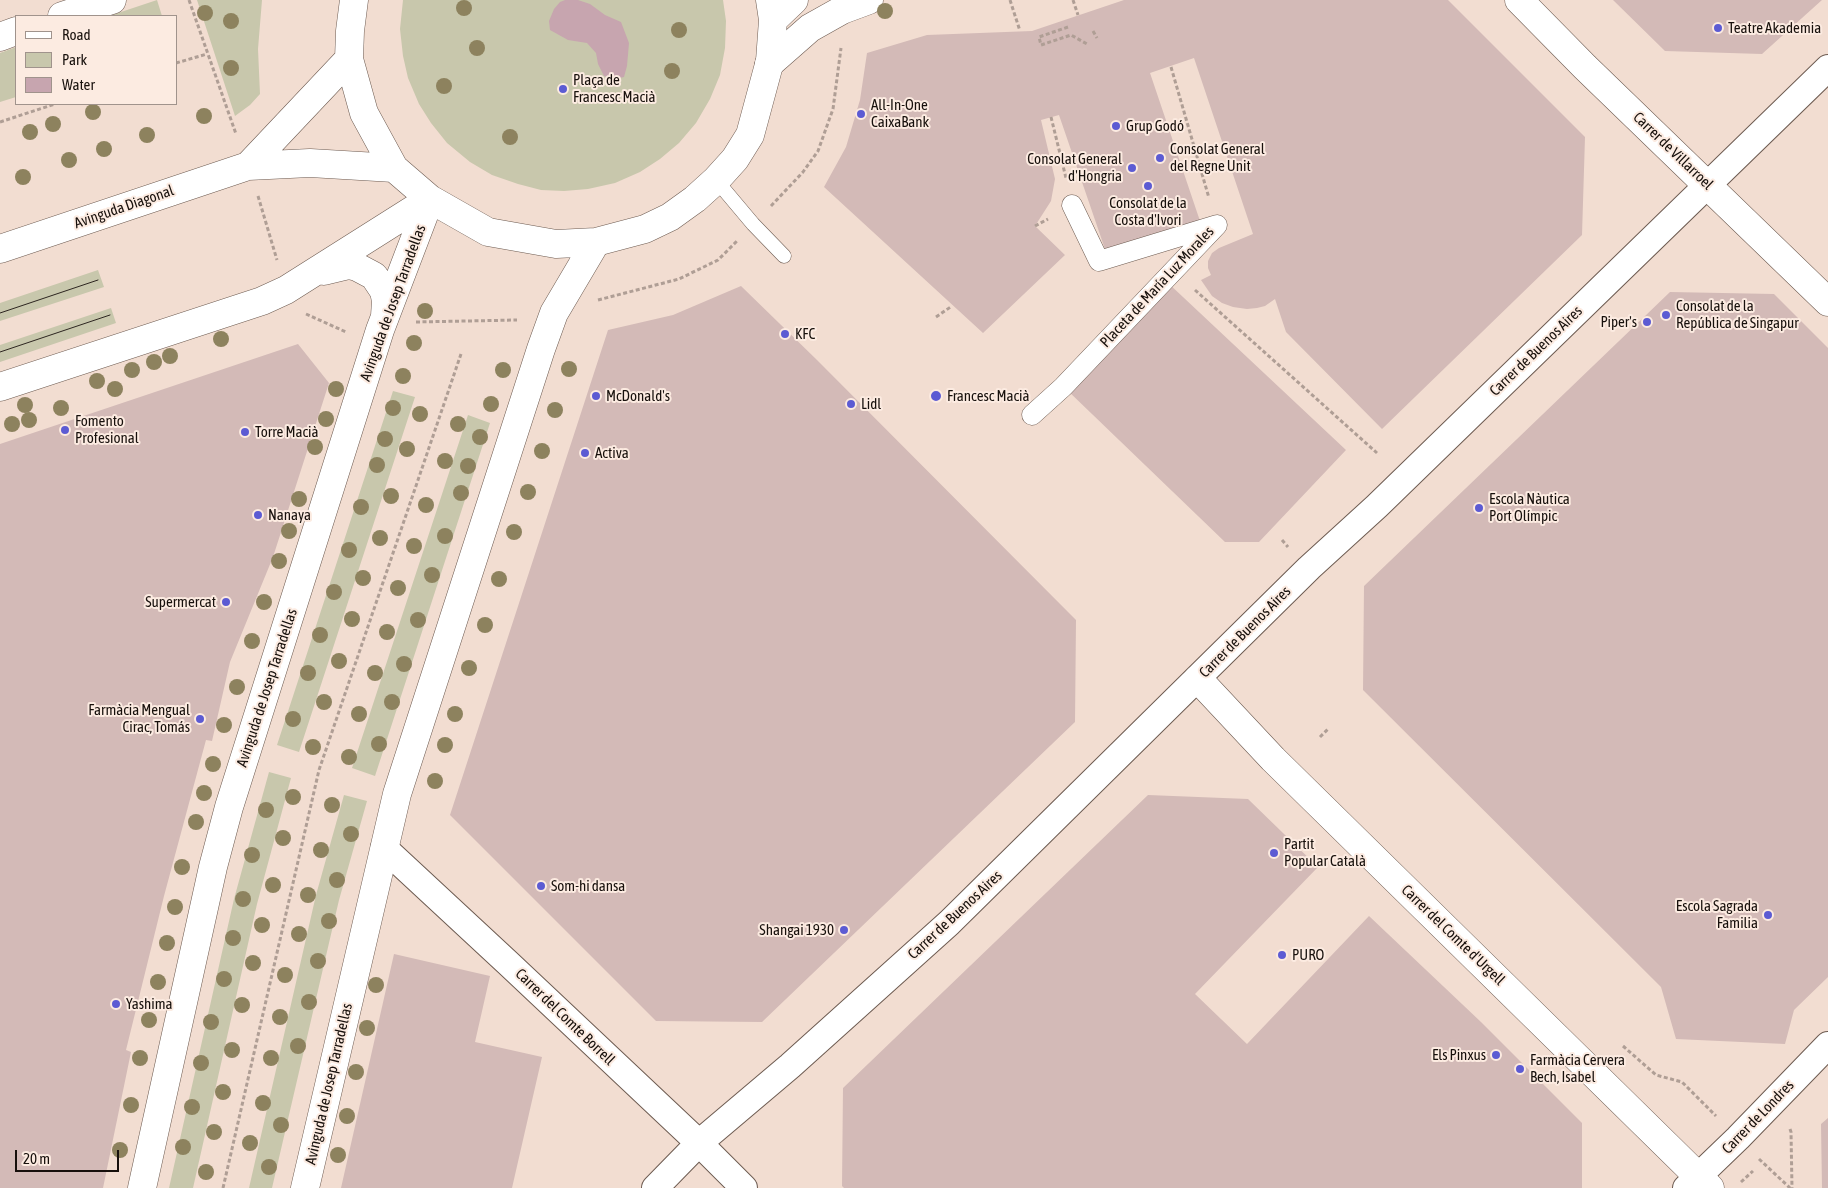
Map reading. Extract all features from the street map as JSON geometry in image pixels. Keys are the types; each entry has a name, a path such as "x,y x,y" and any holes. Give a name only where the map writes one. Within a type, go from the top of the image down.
{"main road":[{"path":"65,15 112,0"},
{"path":"354,0 350,31 350,59 364,113 394,168 430,199 488,232 556,244 596,242 645,229 670,217 695,199 716,180 735,159 750,134 769,64 772,10 794,0"},
{"path":"769,64 810,28 842,10 869,0"},
{"name":"Carrer de Villarroel","path":"1519,0 1585,67 1828,302"},
{"path":"0,37 15,31"},
{"name":"Avinguda Diagonal","path":"248,166 350,59"},
{"name":"Avinguda Diagonal","path":"0,249 248,166 310,163 394,168"},
{"path":"0,387 262,301 312,275 430,199"},
{"name":"Avinguda de Josep Tarradellas","path":"142,1188 213,866 229,807 385,317 430,199"},
{"name":"Avinguda de Josep Tarradellas","path":"305,1188 397,794 541,349 554,313 596,242"},
{"path":"312,275 336,267 350,265 366,271 374,276 384,291 386,301 385,317"},
{"name":"Carrer del Comte d'Urgell","path":"1198,679 1273,759 1698,1184"}],"street":[{"name":"Carrer de Buenos Aires","path":"655,1188 699,1143 790,1066 949,923 1309,568 1377,506 1828,68"},
{"name":"Placeta de María Luz Morales","path":"1072,205 1099,261 1217,225"},
{"name":"Placeta de María Luz Morales","path":"1032,415 1063,387 1217,225"},
{"name":"Carrer del Comte Borrell","path":"384,848 510,964 744,1188"},
{"name":"Carrer de Londres","path":"1698,1184 1738,1138 1828,1045"}],"lane":[{"path":"716,180 753,224 784,256"}],"path":[{"path":"188,0 217,78 229,117"},
{"path":"1010,0 1020,31"},
{"path":"1073,0 1078,15"},
{"path":"1068,27 1039,37 1041,45 1071,35 1087,44"},
{"path":"1093,31 1097,38"},
{"path":"178,61 207,54"},
{"path":"786,191 818,151 833,109 840,62"},
{"path":"1170,67 1217,225"},
{"path":"0,122 52,105"},
{"path":"264,215 277,260"},
{"path":"589,303 679,279 718,260"},
{"path":"1173,271 1377,453"},
{"path":"936,317 952,306"},
{"path":"304,314 354,334"},
{"path":"416,322 526,319"},
{"path":"223,1188 319,770 461,354"},
{"path":"1320,737 1329,728"},
{"path":"1623,1046 1656,1075 1682,1082 1699,1098"},
{"path":"1790,1128 1791,1188"},
{"path":"1736,1188 1762,1162 1791,1188"}],"green space":[{"path":"157,0 162,15 112,15"},
{"path":"197,0 262,0 258,49 260,94 250,105 235,116"},
{"name":"Plaça de Francesc Macià","path":"403,0 723,0 726,21 725,48 720,75 710,99 696,123 679,143 660,159 640,172 615,183 588,189 541,190 492,175 470,162 447,143 431,123 419,104 408,78 400,29"},
{"path":"15,47 15,97 0,102 0,53"},
{"path":"98,270 104,287 0,321 0,303"},
{"path":"111,308 116,323 0,362 0,345"},
{"path":"393,391 415,397 299,752 277,745"},
{"path":"468,415 490,423 375,776 352,768"},
{"path":"269,772 291,778 257,904 193,1188 169,1188 234,899"},
{"path":"344,795 367,801 339,900 272,1188 249,1188 316,895"}],"water":[{"path":"578,0 590,4 605,15 621,22 629,43 624,77 615,79 604,76 598,64 596,53 587,43 568,40 550,30 549,21 554,9 560,2"}],"building":[{"path":"1124,0 1448,0 1585,137 1582,235 1382,429 1286,332 1275,299 1265,306 1257,308 1233,307 1222,303 1212,296 1201,280 1211,275 1208,261 1212,253 1219,248 1253,234 1194,58 1150,73 1200,221 1106,252 1059,115 1041,120 1055,179 1051,201 1035,226 1065,255 983,333 824,187 846,147 860,100 867,53 927,35 1032,31"},
{"path":"1613,0 1822,0 1762,54 1665,51"},
{"path":"1167,282 1346,450 1259,542 1225,542 1066,389"},
{"path":"741,286 1076,620 1075,722 762,1022 656,1021 450,815 608,330 673,315"},
{"path":"1670,292 1774,294 1828,348 1828,977 1794,1010 1785,1044 1676,1039 1661,987 1363,690 1364,586"},
{"path":"298,344 329,383 273,557 230,662 212,741 206,740 164,896 126,1050 131,1052 103,1188 0,1188 0,444"},
{"path":"1148,795 1248,799 1318,867 1195,994 1247,1044 1369,916 1481,1022 1582,1123 1582,1188 844,1188 842,1186 843,1088"},
{"path":"394,954 490,976 475,1042 542,1057 512,1188 341,1188"},
{"path":"1828,1118 1828,1188 1822,1188 1821,1124"}],"tram line":[{"path":"0,313 98,280"},
{"path":"0,352 110,315"}],"place":[{"name":"Teatre Akademia","path":"1718,28"},
{"name":"Plaça de Francesc Macià","path":"563,89"},
{"name":"All-In-One CaixaBank","path":"861,114"},
{"name":"Grup Godó","path":"1116,126"},
{"name":"Consolat General del Regne Unit","path":"1160,158"},
{"name":"Consolat General d'Hongria","path":"1132,168"},
{"name":"Consolat de la Costa d'Ivori","path":"1148,186"},
{"name":"Consolat de la República de Singapur","path":"1666,315"},
{"name":"Piper's","path":"1647,322"},
{"name":"KFC","path":"785,334"},
{"name":"McDonald's","path":"596,396"},
{"name":"Francesc Macià","path":"936,396"},
{"name":"Lidl","path":"851,404"},
{"name":"Fomento Profesional","path":"65,430"},
{"name":"Torre Macià","path":"245,432"},
{"name":"Activa","path":"585,453"},
{"name":"Escola Nàutica Port Olímpic","path":"1479,508"},
{"name":"Nanaya","path":"258,515"},
{"name":"Supermercat","path":"226,602"},
{"name":"Farmàcia Mengual Cirac, Tomás","path":"200,719"},
{"name":"Partit Popular Català","path":"1274,853"},
{"name":"Som-hi dansa","path":"541,886"},
{"name":"Escola Sagrada Familia","path":"1768,915"},
{"name":"Shangai 1930","path":"844,930"},
{"name":"PURO","path":"1282,955"},
{"name":"Yashima","path":"116,1004"},
{"name":"Els Pinxus","path":"1496,1055"},
{"name":"Farmàcia Cervera Bech, Isabel","path":"1520,1069"}]}
